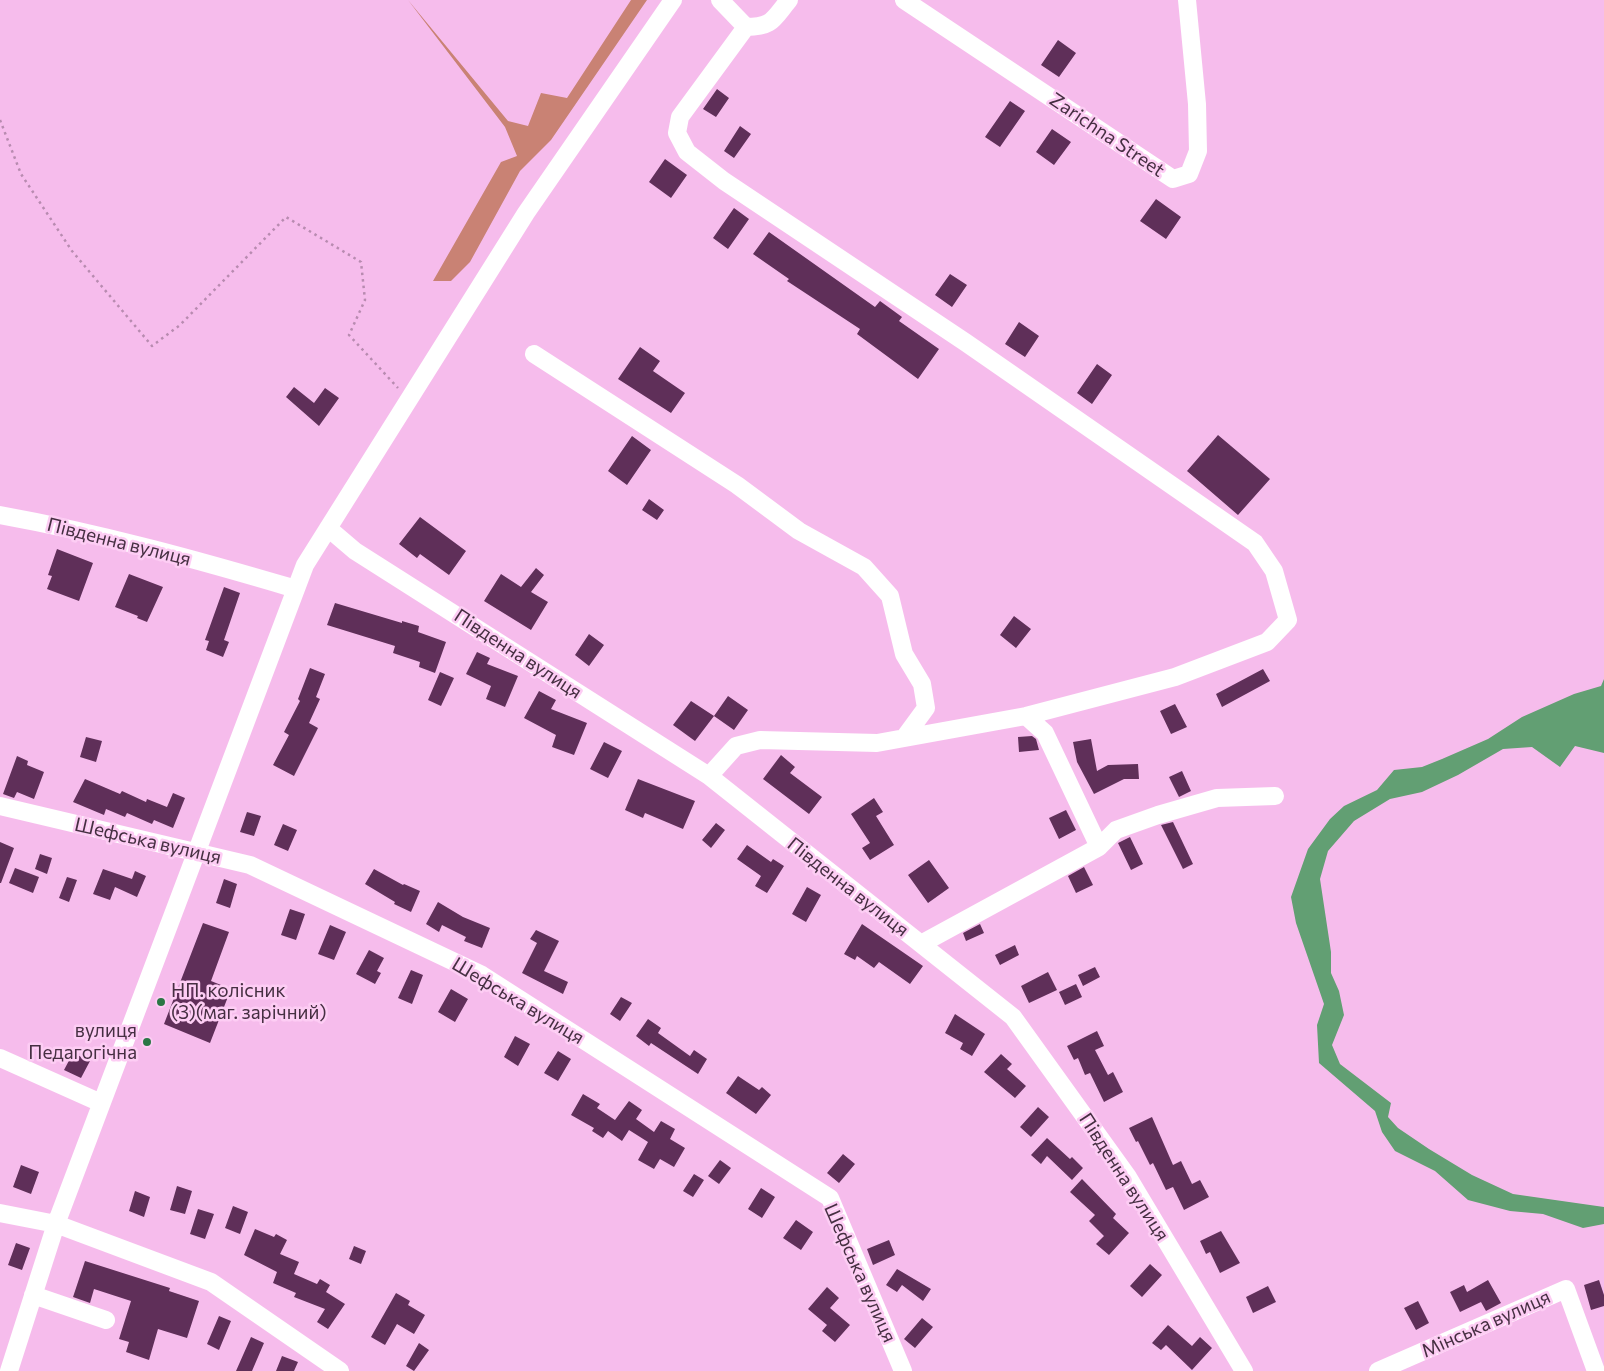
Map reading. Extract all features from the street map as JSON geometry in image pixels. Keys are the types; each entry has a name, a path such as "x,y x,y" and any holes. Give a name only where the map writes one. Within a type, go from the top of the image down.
{"street":[{"path":"9,1371 56,1224 305,565 526,213 673,0"},
{"path":"720,0 746,27 762,27 774,20 789,0"},
{"name":"Zarichna Street","path":"904,0 1173,179 1189,174 1198,151 1197,104 1187,0"},
{"path":"709,776 736,746 760,740 877,744 1026,716 1175,677 1267,642 1288,620 1274,571 1255,543 965,342 724,181 687,152 677,133 680,117 746,27"},
{"path":"534,354 737,485 799,531 864,567 890,596 904,654 922,684 926,708 904,738"},
{"name":"Південна вулиця","path":"0,514 62,526 186,557 296,589"},
{"name":"Південна вулиця","path":"328,528 356,551 709,776 1013,1017 1128,1178 1244,1371"},
{"path":"1026,716 1045,733 1099,847"},
{"path":"921,944 1099,847 1116,830 1158,815 1217,798 1276,796"},
{"name":"Шефська вулиця","path":"0,806 250,865 482,975 830,1198 903,1371"},
{"path":"0,1058 102,1103"},
{"path":"0,1213 56,1224 211,1282 340,1371"},
{"name":"Мінська вулиця","path":"1378,1371 1566,1289 1596,1371"},
{"path":"33,1295 106,1320"}],"path":[{"path":"0,120 22,174 72,251 152,346 180,325 286,218 361,262 365,300 349,335 409,400"}],"shaded area":[{"path":"408,0 508,121 528,126 541,93 567,98 631,0 647,0 551,140 520,171 470,262 451,281 433,281 501,162 517,156 505,127"},
{"path":"1604,679 1604,753 1575,746 1560,767 1532,747 1503,749 1458,775 1422,792 1390,799 1354,821 1328,851 1320,879 1331,952 1331,973 1339,991 1344,1015 1332,1045 1340,1064 1391,1103 1388,1117 1398,1128 1472,1175 1513,1194 1604,1207 1604,1224 1583,1228 1543,1214 1510,1211 1468,1200 1435,1171 1395,1151 1382,1132 1375,1111 1319,1063 1317,1025 1324,1004 1296,923 1291,897 1308,849 1330,819 1344,806 1377,790 1394,770 1422,767 1442,759 1488,739 1522,717 1574,694 1601,686"}],"building":[{"path":"1058,40 1076,53 1059,77 1041,65"},
{"path":"717,89 729,98 716,117 703,109"},
{"path":"1010,101 1025,111 1000,147 985,137"},
{"path":"740,126 751,134 734,158 724,151"},
{"path":"1052,129 1071,142 1054,165 1036,152"},
{"path":"665,159 687,175 671,198 649,182"},
{"path":"1156,199 1181,217 1166,239 1140,221"},
{"path":"734,208 749,219 728,249 713,238"},
{"path":"769,232 875,307 880,301 902,317 899,321 939,349 918,379 857,334 860,329 787,281 789,279 753,254"},
{"path":"950,274 967,285 952,307 935,295"},
{"path":"1019,322 1039,336 1025,357 1005,344"},
{"path":"640,347 660,361 653,371 685,393 671,413 618,379"},
{"path":"1097,364 1112,375 1092,404 1077,393"},
{"path":"294,387 314,403 325,388 339,398 319,426 286,397"},
{"path":"1218,435 1270,479 1238,515 1187,471"},
{"path":"632,436 651,450 627,485 608,471"},
{"path":"649,499 664,510 657,520 642,510"},
{"path":"420,517 466,551 449,575 420,554 417,558 399,544"},
{"path":"57,549 93,563 79,601 47,589 52,576 48,575"},
{"path":"536,568 544,575 531,592 548,602 531,630 484,601 501,574 521,587"},
{"path":"129,574 163,587 147,622 137,618 138,616 115,607"},
{"path":"224,587 240,593 224,640 229,642 223,657 206,650 209,641 205,640"},
{"path":"335,603 402,623 402,621 419,626 418,632 446,642 435,673 419,667 420,662 393,653 395,646 327,625"},
{"path":"1014,616 1031,629 1016,648 1000,635"},
{"path":"589,634 604,645 589,666 575,655"},
{"path":"477,652 490,658 487,664 518,676 505,707 486,699 491,686 466,674"},
{"path":"310,668 325,674 316,697 320,699 309,723 318,728 294,776 273,765 289,735 284,732 300,701 298,699"},
{"path":"1263,669 1270,681 1222,707 1216,694"},
{"path":"440,672 454,678 441,706 428,700"},
{"path":"539,691 556,700 551,709 587,723 574,755 552,747 556,735 524,718"},
{"path":"728,696 748,710 734,730 714,716"},
{"path":"691,701 714,716 695,741 673,725"},
{"path":"1175,704 1187,727 1171,734 1160,711"},
{"path":"1032,736 1036,739 1039,750 1019,752 1018,737"},
{"path":"86,737 102,741 96,762 80,757"},
{"path":"1091,739 1097,771 1108,765 1138,764 1139,779 1124,779 1094,794 1077,762 1073,742"},
{"path":"604,742 622,751 608,778 590,769"},
{"path":"781,755 795,767 790,773 822,797 809,814 763,779"},
{"path":"17,756 28,761 27,765 44,772 34,799 17,792 14,798 3,794"},
{"path":"1182,771 1191,791 1179,797 1169,777"},
{"path":"85,779 120,794 122,791 146,802 147,799 167,807 173,793 185,798 173,828 154,820 152,824 127,813 125,817 106,809 104,815 73,802"},
{"path":"638,779 695,801 683,829 645,813 643,818 625,810"},
{"path":"874,798 883,812 876,816 894,845 870,860 862,848 870,843 851,814"},
{"path":"1066,810 1076,830 1059,839 1049,818"},
{"path":"247,812 261,816 254,836 240,832"},
{"path":"1173,822 1193,864 1183,869 1161,825"},
{"path":"716,823 725,830 711,848 702,840"},
{"path":"283,824 297,830 288,851 274,845"},
{"path":"1130,837 1143,864 1131,870 1118,843"},
{"path":"0,842 14,848 1,883 0,883"},
{"path":"747,845 771,862 773,859 784,866 767,893 755,886 761,876 737,859"},
{"path":"40,854 52,858 47,874 35,869"},
{"path":"929,860 949,888 928,903 908,875"},
{"path":"1084,867 1093,885 1076,893 1068,876"},
{"path":"15,868 39,877 33,893 9,883"},
{"path":"103,869 132,879 135,871 146,876 137,897 115,887 110,900 93,894"},
{"path":"374,869 403,885 420,891 411,912 394,904 395,902 365,884"},
{"path":"67,877 77,880 69,902 59,898"},
{"path":"224,879 237,884 230,908 216,903"},
{"path":"807,887 821,895 806,922 792,914"},
{"path":"438,902 463,917 490,928 482,948 464,941 466,937 442,925 439,932 426,924"},
{"path":"290,909 305,914 296,940 281,935"},
{"path":"203,923 229,932 211,981 231,989 210,1043 164,1024"},
{"path":"862,924 923,966 910,984 879,962 874,968 857,956 855,960 844,954"},
{"path":"980,924 984,933 966,941 963,933"},
{"path":"330,925 346,932 334,960 318,954"},
{"path":"536,930 559,941 544,971 568,982 563,994 522,973 537,943 530,939"},
{"path":"1015,945 1019,955 1000,965 995,955"},
{"path":"369,950 384,958 377,971 381,973 375,984 356,974"},
{"path":"1095,967 1100,977 1083,986 1078,975"},
{"path":"411,970 423,975 412,1004 398,998"},
{"path":"1048,972 1057,990 1029,1003 1021,986"},
{"path":"1076,984 1082,997 1065,1005 1059,992"},
{"path":"451,989 468,999 455,1022 438,1012"},
{"path":"621,997 632,1003 620,1021 610,1014"},
{"path":"955,1014 985,1034 972,1056 960,1049 963,1043 945,1033"},
{"path":"648,1019 661,1028 658,1033 690,1056 694,1050 707,1059 698,1074 651,1043 649,1046 636,1036"},
{"path":"1097,1031 1104,1046 1095,1050 1108,1075 1113,1072 1123,1092 1104,1102 1090,1073 1085,1075 1078,1058 1074,1060 1067,1046"},
{"path":"515,1036 530,1044 518,1066 504,1057"},
{"path":"558,1051 571,1059 558,1081 544,1073"},
{"path":"73,1053 90,1061 81,1078 64,1070"},
{"path":"1001,1054 1012,1064 1007,1069 1026,1086 1015,1098 984,1072"},
{"path":"738,1076 759,1090 762,1087 771,1095 756,1114 726,1093"},
{"path":"583,1094 600,1104 597,1108 615,1120 629,1101 642,1110 636,1119 654,1132 661,1121 675,1129 670,1139 685,1148 674,1167 660,1159 654,1169 638,1160 648,1142 629,1130 622,1141 608,1131 603,1138 592,1131 594,1128 571,1115"},
{"path":"1038,1107 1049,1117 1031,1137 1020,1127"},
{"path":"1152,1117 1173,1165 1181,1161 1192,1184 1200,1180 1209,1197 1184,1210 1173,1187 1166,1190 1153,1163 1150,1165 1129,1128"},
{"path":"1047,1138 1083,1168 1072,1180 1047,1156 1041,1164 1031,1155"},
{"path":"843,1154 855,1164 839,1183 827,1173"},
{"path":"720,1160 731,1168 719,1184 708,1176"},
{"path":"21,1165 39,1172 31,1194 13,1187"},
{"path":"694,1174 704,1180 693,1197 683,1191"},
{"path":"1082,1179 1116,1214 1113,1218 1129,1233 1109,1255 1096,1244 1104,1236 1089,1221 1095,1215 1070,1192"},
{"path":"177,1186 192,1191 185,1214 170,1210"},
{"path":"761,1188 775,1197 762,1218 748,1209"},
{"path":"135,1191 150,1197 144,1217 129,1211"},
{"path":"233,1206 248,1212 240,1234 225,1228"},
{"path":"198,1209 214,1214 205,1239 190,1234"},
{"path":"796,1220 813,1232 801,1250 783,1238"},
{"path":"255,1229 274,1237 276,1234 287,1240 280,1254 299,1262 294,1274 317,1284 320,1279 330,1285 326,1292 345,1304 328,1329 317,1322 325,1309 294,1297 296,1293 273,1283 277,1272 244,1255"},
{"path":"1221,1231 1240,1263 1220,1273 1210,1252 1206,1254 1200,1241"},
{"path":"889,1240 895,1255 873,1265 867,1249"},
{"path":"16,1243 30,1248 22,1270 8,1265"},
{"path":"354,1246 366,1251 361,1264 349,1259"},
{"path":"85,1261 170,1288 169,1291 199,1301 187,1338 158,1329 149,1360 126,1352 129,1342 119,1339 131,1301 94,1289 90,1303 73,1297"},
{"path":"1150,1264 1162,1275 1142,1297 1130,1286"},
{"path":"897,1269 931,1289 923,1301 902,1285 897,1292 886,1285"},
{"path":"1488,1280 1501,1303 1486,1311 1481,1302 1460,1312 1450,1292 1464,1285 1467,1292"},
{"path":"1599,1280 1604,1295 1604,1306 1591,1310 1584,1285"},
{"path":"1268,1286 1276,1302 1253,1313 1246,1297"},
{"path":"827,1287 839,1298 830,1308 850,1325 835,1342 822,1331 827,1325 808,1309"},
{"path":"396,1293 410,1301 408,1305 425,1315 414,1334 397,1324 385,1345 371,1337"},
{"path":"1418,1301 1429,1323 1416,1330 1404,1308"},
{"path":"219,1316 231,1321 219,1350 207,1344"},
{"path":"922,1318 933,1327 915,1348 904,1339"},
{"path":"1168,1325 1192,1346 1200,1337 1212,1348 1192,1370 1166,1345 1161,1350 1152,1343"},
{"path":"251,1337 264,1343 252,1371 236,1371"},
{"path":"419,1343 429,1350 414,1371 406,1366"},
{"path":"282,1356 298,1362 294,1371 276,1371"}],"place":[{"name":"НП. колісник (3)(маг. зарічний)","path":"161,1002"},
{"name":"вулиця Педагогічна","path":"147,1042"}]}
